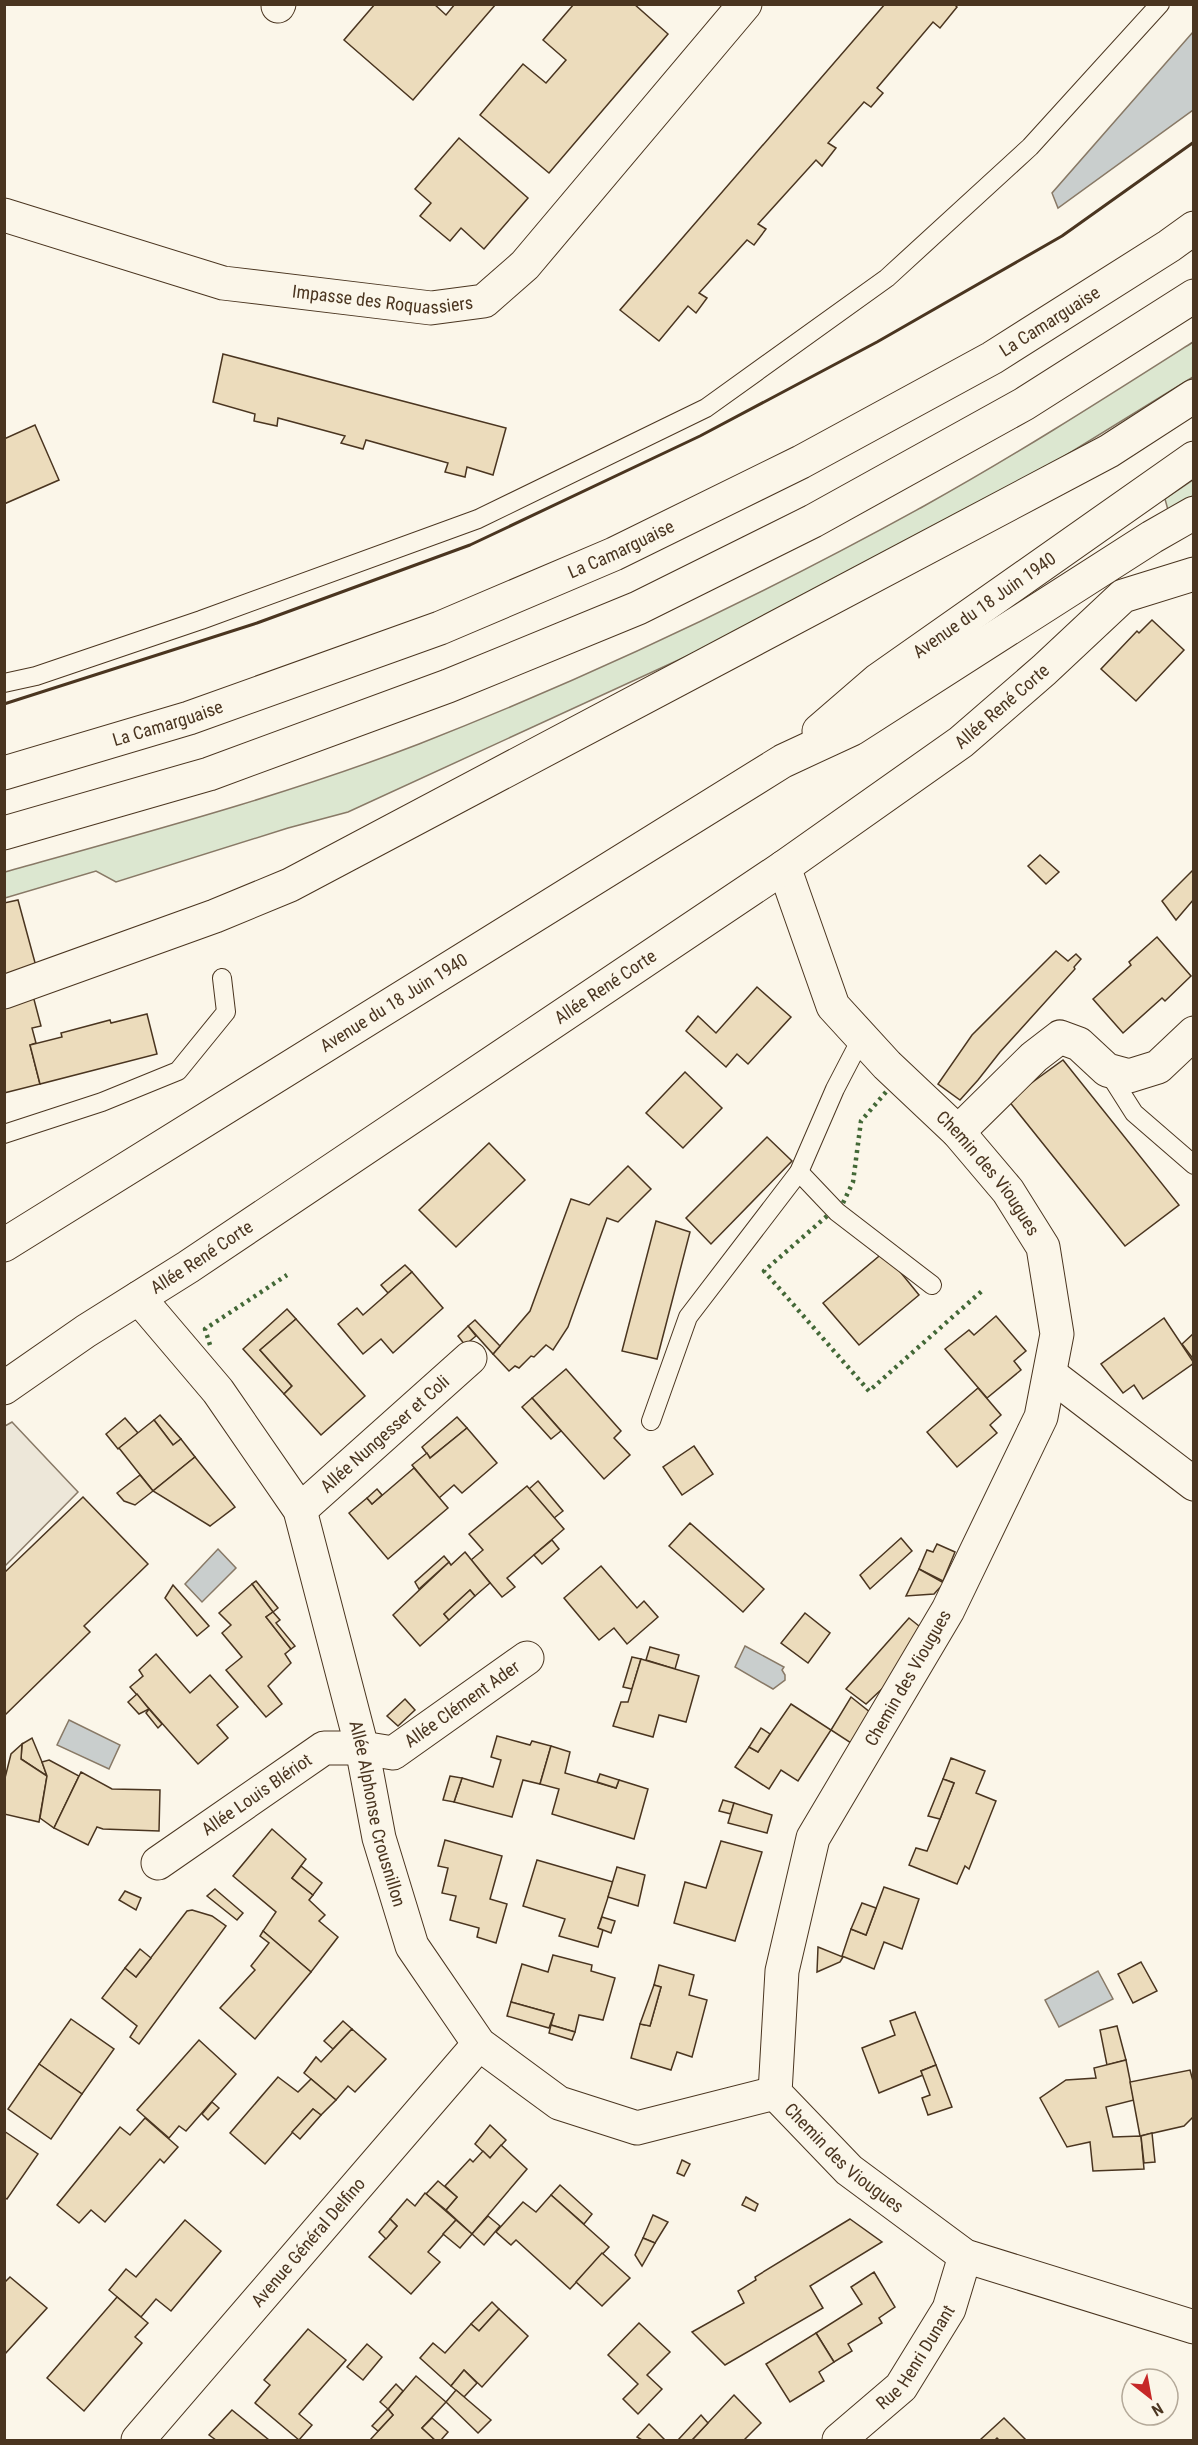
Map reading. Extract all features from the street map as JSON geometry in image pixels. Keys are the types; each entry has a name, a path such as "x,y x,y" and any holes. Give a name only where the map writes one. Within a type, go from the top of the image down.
{"main road":[{"name":"Impasse des Roquassiers","path":"4,215 224,283 431,308 484,301 525,265 745,4"},
{"name":"La Camarguaise","path":"4,773 189,718 440,628 614,554 801,462 992,358 1194,228"},
{"path":"4,833 209,774 448,686 638,608 813,521 1024,404 1194,296"},
{"path":"4,992 215,916 290,885 1109,451 1194,396"},
{"name":"Avenue du 18 Juin 1940","path":"783,761 878,680 1194,458"},
{"name":"Avenue du 18 Juin 1940","path":"4,1245 783,761 852,729 1152,537 1194,513"},
{"name":"Allée René Corte","path":"4,1388 784,867 961,742 1044,670 1123,596 1194,574"},
{"name":"Chemin des Viougues","path":"784,867 833,1006 887,1065 958,1132 1008,1191 1043,1247 1057,1334 1041,1418 948,1610 813,1838 782,1971 775,2093 849,2170 965,2256 1194,2327"},
{"path":"958,1132 1034,1057 1060,1037 1078,1044 1107,1070 1129,1076 1158,1067 1194,1033"},
{"name":"Allée Alphonse Crousnillon","path":"139,1298 218,1391 300,1510 362,1748 379,1838 412,1946 479,2044 559,2103 637,2128 775,2093"},
{"name":"Allée Nungesser et Coli","path":"300,1510 470,1358"},
{"path":"1050,1374 1194,1484"},
{"name":"Allée Clément Ader","path":"362,1748 393,1753 527,1658"},
{"name":"Allée Louis Blériot","path":"158,1863 324,1748 362,1748"},
{"name":"Avenue Général Delfino","path":"138,2440 479,2044"},
{"name":"Rue Henri Dunant","path":"839,2440 901,2387 950,2309 965,2256"}],"lane":[{"path":"4,683 36,676 201,620 478,519 706,408 887,278 1030,147 1160,4"},
{"path":"4,1134 102,1102 178,1071 226,1012 222,978"},
{"path":"651,1421 688,1317 799,1172 835,1089 862,1037"},
{"path":"1107,1070 1134,1113 1194,1165"},
{"path":"799,1172 837,1212 932,1284"}],"green space":[{"path":"1193,342 1193,377 990,502 772,617 348,812 288,828 116,882 96,871 5,898 5,872 213,813 368,763 484,718 612,663 801,572 924,506 1026,446"},
{"path":"1193,480 1193,496 1168,510 1165,499"}],"shaded area":[{"path":"1193,32 1193,110 1058,208 1052,193"},
{"path":"12,1422 78,1492 5,1566 5,1426"},
{"path":"218,1549 236,1568 202,1602 185,1584"},
{"path":"745,1646 784,1667 782,1670 785,1680 773,1689 735,1667"},
{"path":"69,1720 120,1745 109,1769 57,1745"},
{"path":"1098,1971 1113,1999 1059,2027 1045,2000"}],"building":[{"path":"375,4 434,4 446,15 455,4 496,4 413,100 344,40"},
{"path":"574,4 634,4 668,34 549,173 480,115 523,64 546,83 566,60 543,40"},
{"path":"885,4 954,4 957,7 940,28 933,22 877,88 883,93 871,107 864,102 828,143 836,148 822,166 816,160 758,224 766,229 754,245 747,240 699,293 707,298 696,313 688,306 659,341 620,310"},
{"path":"459,138 528,198 484,249 461,228 450,241 420,216 431,203 415,189"},
{"path":"223,354 506,428 493,475 467,467 465,477 445,472 448,463 366,440 363,449 341,443 345,436 278,418 277,426 254,421 255,414 213,402"},
{"path":"35,425 59,480 4,504 4,439"},
{"path":"1152,620 1184,650 1136,701 1101,669 1137,631 1139,633"},
{"path":"1040,855 1059,872 1046,884 1028,866"},
{"path":"1194,869 1194,899 1176,920 1162,901"},
{"path":"18,900 37,970 27,973 41,1026 32,1028 36,1043 30,1045 40,1084 4,1093 4,903"},
{"path":"1157,937 1191,976 1165,1001 1162,998 1123,1033 1093,999 1131,965 1129,962"},
{"path":"1056,951 1068,961 1076,954 1081,959 1074,967 1075,969 1000,1052 978,1080 960,1100 938,1084 972,1035"},
{"path":"757,987 791,1017 748,1064 737,1054 726,1067 686,1031 698,1016 716,1033"},
{"path":"147,1014 157,1054 40,1084 30,1045 62,1037 61,1033 110,1020 111,1023"},
{"path":"1063,1060 1179,1205 1125,1246 1008,1100"},
{"path":"685,1072 722,1108 683,1148 646,1113"},
{"path":"767,1137 792,1161 711,1244 686,1218"},
{"path":"489,1143 525,1180 456,1247 419,1210"},
{"path":"628,1166 651,1189 618,1222 607,1218 568,1327 553,1350 546,1345 519,1368 515,1366 509,1371 493,1354 530,1311 571,1199 589,1205"},
{"path":"656,1221 690,1232 657,1359 622,1351"},
{"path":"884,1252 919,1295 859,1345 823,1303"},
{"path":"405,1265 412,1272 388,1293 381,1285"},
{"path":"412,1272 443,1308 393,1353 381,1339 363,1354 338,1324 357,1308 363,1315"},
{"path":"287,1309 296,1319 260,1350 292,1386 284,1394 243,1349"},
{"path":"996,1316 1026,1351 1014,1361 1021,1370 987,1398 945,1349 969,1330 974,1335"},
{"path":"1164,1318 1194,1363 1143,1399 1134,1385 1123,1393 1101,1364"},
{"path":"296,1319 365,1396 321,1435 284,1394 292,1386 260,1350"},
{"path":"475,1320 500,1346 493,1354 468,1326"},
{"path":"468,1326 476,1336 465,1345 458,1336"},
{"path":"1194,1333 1194,1360 1182,1344"},
{"path":"566,1369 621,1431 614,1438 630,1455 604,1479 532,1398"},
{"path":"978,1388 1001,1415 990,1425 997,1433 957,1467 927,1432"},
{"path":"532,1398 561,1431 551,1439 522,1407"},
{"path":"160,1415 181,1439 173,1445 154,1420"},
{"path":"457,1417 467,1428 430,1458 422,1447"},
{"path":"125,1418 138,1433 118,1449 106,1434"},
{"path":"154,1420 173,1445 181,1439 195,1457 153,1491 119,1448"},
{"path":"467,1428 497,1463 462,1493 454,1485 439,1498 412,1465 427,1453 430,1458"},
{"path":"694,1446 713,1474 682,1495 663,1467"},
{"path":"195,1457 235,1507 210,1526 153,1491"},
{"path":"414,1468 448,1508 388,1559 349,1513 367,1498 372,1504"},
{"path":"140,1475 153,1491 135,1505 124,1501 117,1493"},
{"path":"538,1481 563,1511 554,1518 529,1489"},
{"path":"527,1486 564,1529 507,1578 515,1587 502,1597 471,1560 483,1550 469,1534"},
{"path":"377,1489 382,1495 372,1504 367,1498"},
{"path":"83,1497 148,1564 84,1626 90,1632 4,1716 4,1573"},
{"path":"690,1523 764,1589 743,1612 669,1546"},
{"path":"901,1538 912,1551 870,1589 860,1575"},
{"path":"552,1540 559,1549 542,1564 534,1555"},
{"path":"937,1544 955,1552 943,1581 919,1569 927,1550 933,1552"},
{"path":"465,1552 490,1583 475,1596 470,1590 444,1614 449,1620 420,1646 393,1615 449,1562 451,1565"},
{"path":"444,1556 449,1562 419,1589 415,1582"},
{"path":"601,1566 637,1608 644,1601 658,1617 627,1644 614,1628 599,1640 564,1598"},
{"path":"919,1569 944,1583 934,1594 906,1596"},
{"path":"256,1581 278,1608 273,1612 252,1584"},
{"path":"252,1584 273,1612 266,1617 291,1649 285,1654 291,1663 268,1686 282,1704 266,1717 226,1670 242,1657 222,1633 231,1625 219,1613"},
{"path":"173,1585 209,1626 197,1636 165,1598"},
{"path":"470,1590 475,1596 449,1620 444,1614"},
{"path":"273,1612 280,1620 276,1623 295,1646 291,1649 266,1617"},
{"path":"805,1613 830,1633 808,1663 781,1643"},
{"path":"909,1618 929,1634 885,1686 866,1704 846,1689"},
{"path":"650,1647 679,1655 675,1669 646,1660"},
{"path":"156,1654 190,1693 210,1675 238,1707 217,1725 228,1738 198,1764 130,1687 143,1676 139,1670"},
{"path":"632,1657 641,1659 632,1689 623,1687"},
{"path":"641,1659 699,1676 686,1722 659,1715 653,1737 613,1726 621,1702 628,1702"},
{"path":"137,1694 149,1709 139,1714 128,1702"},
{"path":"851,1697 871,1713 851,1743 831,1730"},
{"path":"405,1699 415,1710 398,1726 387,1716"},
{"path":"791,1704 831,1730 798,1781 781,1770 769,1789 735,1767 749,1747 758,1752"},
{"path":"149,1709 162,1724 158,1728 146,1713"},
{"path":"761,1728 770,1734 758,1752 749,1747"},
{"path":"497,1736 530,1745 532,1741 551,1746 540,1784 523,1780 512,1817 454,1802 462,1778 493,1787 501,1760 491,1757"},
{"path":"32,1738 47,1776 21,1759 22,1744"},
{"path":"22,1744 21,1759 47,1776 39,1822 4,1814 4,1782 11,1754"},
{"path":"551,1746 570,1752 565,1773 616,1788 619,1780 648,1789 634,1839 552,1814 559,1789 540,1784"},
{"path":"951,1758 985,1771 976,1793 996,1801 969,1869 965,1866 957,1884 909,1865 916,1848 927,1851 940,1819 954,1783 943,1779"},
{"path":"49,1760 79,1776 54,1828 40,1818 47,1776 42,1762"},
{"path":"81,1772 112,1789 160,1790 159,1831 97,1827 88,1845 54,1828"},
{"path":"600,1774 619,1780 616,1788 597,1782"},
{"path":"450,1776 462,1778 454,1802 443,1800"},
{"path":"943,1779 954,1783 940,1819 928,1816"},
{"path":"723,1800 734,1803 731,1814 719,1811"},
{"path":"734,1803 772,1815 767,1833 728,1823"},
{"path":"272,1829 306,1859 292,1878 313,1895 309,1900 325,1915 319,1921 338,1937 311,1972 263,1931 276,1912 233,1876"},
{"path":"445,1840 502,1856 490,1899 507,1904 496,1943 477,1937 479,1928 450,1920 456,1896 442,1893 448,1868 438,1866"},
{"path":"721,1841 762,1852 735,1941 674,1923 685,1882 706,1888"},
{"path":"537,1860 613,1882 598,1928 603,1930 598,1947 559,1936 565,1919 523,1906"},
{"path":"301,1866 322,1883 313,1895 292,1878"},
{"path":"617,1867 645,1875 638,1906 608,1897"},
{"path":"884,1887 919,1899 902,1949 884,1942 874,1969 842,1956 851,1929 866,1935"},
{"path":"215,1889 243,1913 237,1920 207,1896"},
{"path":"125,1891 141,1898 136,1910 119,1900"},
{"path":"862,1903 876,1908 866,1935 851,1929"},
{"path":"192,1910 212,1916 226,1926 139,2044 130,2037 137,2026 102,1998 125,1968 136,1977 187,1911"},
{"path":"602,1917 615,1921 611,1933 598,1928"},
{"path":"263,1931 311,1972 255,2039 220,2008 255,1970 251,1966 269,1943 260,1936"},
{"path":"818,1947 843,1957 840,1962 817,1972"},
{"path":"140,1949 151,1958 136,1977 125,1968"},
{"path":"553,1955 592,1965 591,1971 615,1978 603,2020 579,2015 575,2032 551,2025 554,2014 511,2002 522,1964 548,1972"},
{"path":"1141,1962 1157,1991 1133,2003 1118,1974"},
{"path":"659,1965 694,1975 689,1995 707,2000 692,2057 677,2052 671,2070 631,2058 640,2024 650,2026 661,1987 654,1985"},
{"path":"654,1985 661,1987 650,2026 640,2024"},
{"path":"511,2002 554,2014 549,2028 507,2016"},
{"path":"915,2012 936,2065 921,2071 923,2075 879,2093 862,2048 895,2035 890,2021"},
{"path":"71,2019 114,2049 82,2094 39,2064"},
{"path":"343,2021 352,2029 333,2049 324,2041"},
{"path":"551,2025 575,2032 572,2040 549,2033"},
{"path":"1117,2026 1126,2060 1107,2065 1100,2030"},
{"path":"352,2029 386,2059 355,2092 348,2086 336,2100 304,2073 316,2057 321,2062"},
{"path":"199,2040 236,2074 186,2131 179,2126 169,2138 137,2110"},
{"path":"1126,2060 1134,2100 1106,2107 1113,2137 1141,2136 1144,2169 1093,2171 1090,2142 1067,2147 1040,2098 1066,2080 1096,2078 1094,2068"},
{"path":"39,2064 82,2094 51,2139 8,2109"},
{"path":"936,2065 952,2107 928,2115 922,2098 930,2095 921,2071"},
{"path":"1190,2070 1194,2085 1194,2116 1184,2126 1140,2136 1130,2082"},
{"path":"278,2077 298,2092 311,2079 336,2100 321,2115 313,2109 265,2164 230,2133"},
{"path":"212,2102 219,2108 208,2120 202,2114"},
{"path":"313,2109 321,2115 300,2139 292,2132"},
{"path":"145,2118 178,2147 164,2163 160,2159 105,2222 91,2210 79,2223 57,2205 120,2127 130,2135"},
{"path":"490,2125 506,2140 490,2158 475,2144"},
{"path":"4,2131 38,2154 7,2199 4,2197"},
{"path":"1152,2133 1155,2162 1144,2163 1141,2136"},
{"path":"501,2145 527,2169 472,2234 446,2210 457,2197 445,2186 470,2159 473,2162 483,2151 490,2158"},
{"path":"682,2160 690,2164 684,2176 677,2173"},
{"path":"438,2181 457,2197 446,2210 426,2194"},
{"path":"560,2185 592,2214 584,2224 551,2195"},
{"path":"425,2193 456,2220 428,2252 440,2262 411,2294 369,2257 397,2226 390,2219 407,2199 415,2206"},
{"path":"551,2195 609,2247 570,2289 516,2240 511,2245 496,2232 523,2202 536,2212"},
{"path":"746,2197 758,2204 755,2211 742,2205"},
{"path":"653,2215 668,2222 655,2243 643,2238"},
{"path":"488,2216 500,2226 484,2245 472,2234"},
{"path":"390,2219 397,2226 386,2239 379,2232"},
{"path":"850,2219 882,2242 810,2286 823,2308 725,2365 692,2332 744,2303 738,2291 756,2280 755,2277"},
{"path":"185,2220 221,2251 171,2311 156,2299 141,2317 109,2290 126,2269 136,2277"},
{"path":"456,2220 472,2234 460,2248 443,2234"},
{"path":"643,2238 655,2243 642,2266 635,2255"},
{"path":"602,2253 630,2278 602,2306 576,2282"},
{"path":"874,2272 895,2307 879,2318 882,2323 848,2344 852,2351 834,2362 816,2333 862,2304 851,2287"},
{"path":"10,2277 47,2308 4,2355 4,2283"},
{"path":"117,2297 148,2323 135,2337 142,2343 84,2411 47,2378"},
{"path":"492,2302 499,2309 479,2331 471,2324"},
{"path":"499,2309 528,2336 482,2387 464,2370 451,2386 420,2358 433,2343 445,2353 471,2324 479,2331"},
{"path":"639,2323 670,2352 647,2375 662,2389 638,2414 623,2399 638,2384 608,2355"},
{"path":"308,2329 346,2360 299,2414 312,2425 299,2440 255,2403 270,2385 264,2380"},
{"path":"816,2333 834,2362 819,2372 824,2381 790,2402 766,2364"},
{"path":"367,2344 382,2357 363,2380 347,2367"},
{"path":"464,2370 477,2383 464,2397 451,2386"},
{"path":"416,2376 446,2402 422,2428 435,2440 370,2440 393,2415 388,2409"},
{"path":"396,2384 403,2391 388,2409 380,2402"},
{"path":"456,2390 491,2420 478,2433 446,2402"},
{"path":"734,2395 761,2423 744,2440 692,2440"},
{"path":"388,2409 393,2415 378,2431 372,2426"},
{"path":"232,2410 269,2440 216,2440 209,2435"},
{"path":"701,2415 708,2423 692,2440 678,2440"},
{"path":"432,2418 448,2432 441,2440 435,2440 422,2428"},
{"path":"1004,2418 1026,2440 999,2440 997,2438 980,2440"},
{"path":"649,2424 665,2440 642,2440 637,2437"}],"hedge":[{"path":"843,1203 853,1182 861,1121 886,1092"},
{"path":"827,1216 764,1271 869,1391 983,1290"},
{"path":"210,1345 205,1329 287,1275"}],"wall":[{"path":"4,704 257,623 470,545 700,436 877,342 1062,236 1194,142"}]}
